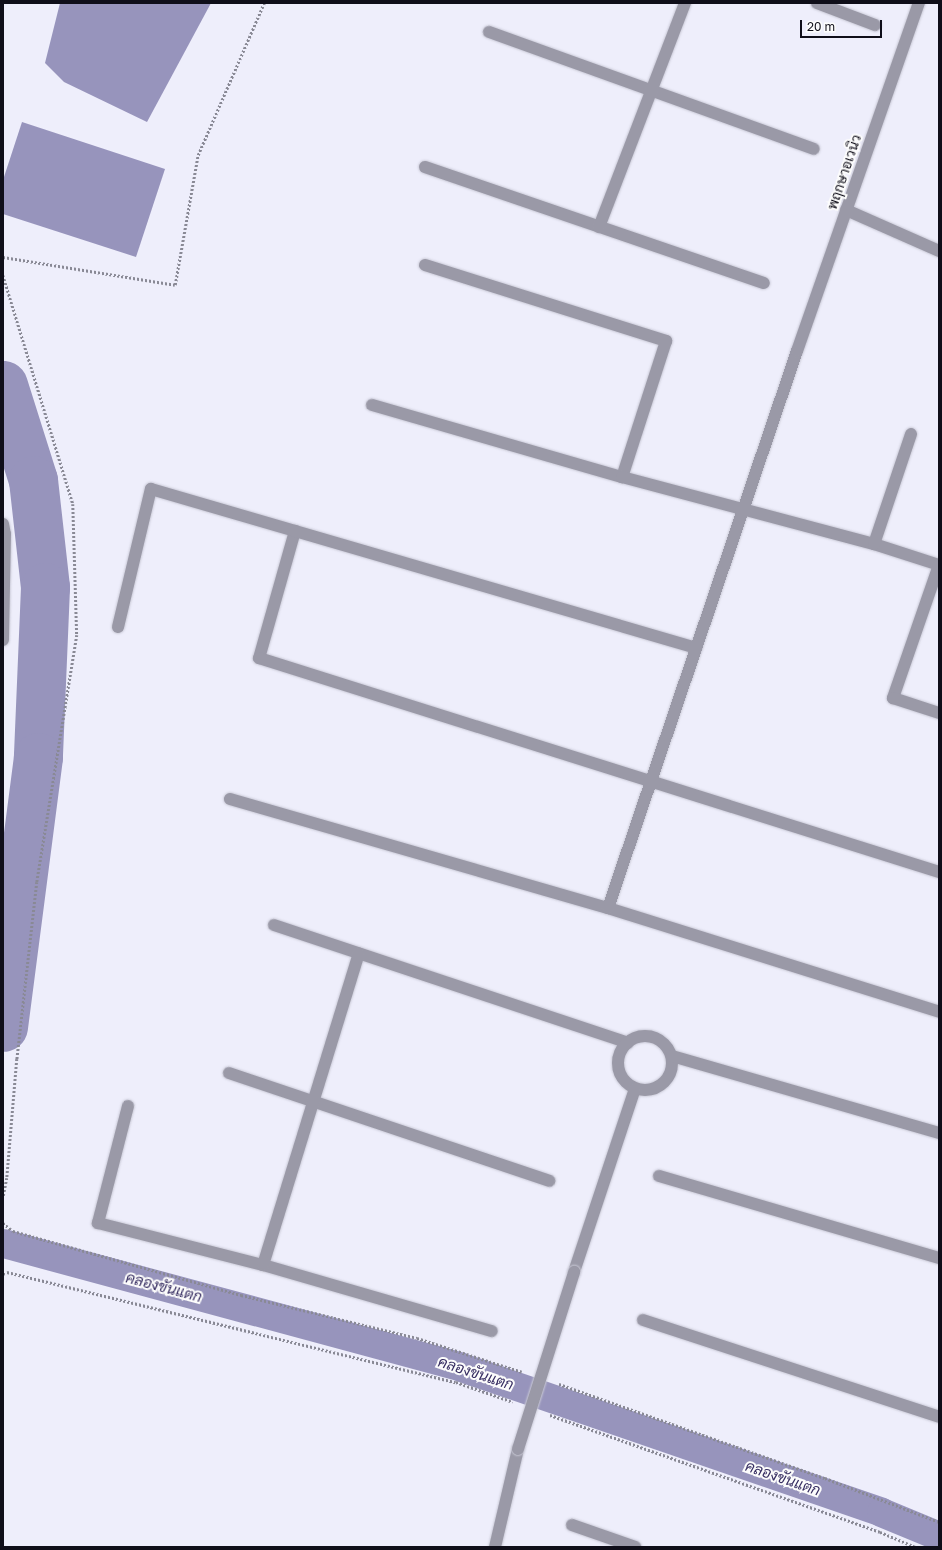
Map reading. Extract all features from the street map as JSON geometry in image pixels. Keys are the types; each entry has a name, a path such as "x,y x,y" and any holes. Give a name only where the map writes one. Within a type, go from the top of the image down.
{"street":[{"path":"599,227 685,3"},
{"path":"817,3 875,25"},
{"name":"พฤกษาอเวนิว","path":"608,908 797,351 919,3"},
{"path":"489,32 814,149"},
{"path":"425,167 764,283"},
{"path":"846,210 939,251"},
{"path":"425,265 666,341 622,477"},
{"path":"372,405 622,477 874,544 939,565 893,698 939,713"},
{"path":"874,544 911,434"},
{"path":"118,627 151,488 295,532 696,648"},
{"path":"3,640 4,531"},
{"path":"295,532 259,658 939,872"},
{"path":"230,799 608,908 939,1012"},
{"path":"274,925 628,1043"},
{"path":"263,1265 359,954"},
{"path":"672,1056 671,1073 660,1086 648,1090 635,1088 628,1084 618,1068 618,1058 628,1043 640,1037 654,1038 662,1042 672,1056 939,1133"},
{"path":"229,1073 550,1181"},
{"path":"495,1547 518,1449 574,1272 635,1088"},
{"path":"128,1106 98,1223 263,1265 492,1331"},
{"path":"659,1176 939,1258"},
{"path":"643,1320 939,1417"},
{"path":"572,1525 635,1547"}],"path":[{"path":"3,257 175,285 198,155 264,3"},
{"path":"3,275 73,504 77,635 37,882 17,1059 7,1178 3,1198"},
{"path":"3,1177 7,1178"},
{"path":"3,1222 13,1231 241,1295 417,1338 530,1374"},
{"path":"3,1274 7,1272 456,1382 516,1403"},
{"path":"553,1382 825,1478 939,1522"},
{"path":"545,1414 880,1532 916,1547"}],"shaded area":[{"path":"60,3 211,3 147,122 64,82 45,63"},
{"path":"22,122 165,169 136,257 3,214 3,180"}],"waterway":[{"path":"3,385 33,480 45,587 38,757 3,1027"},
{"name":"คลองขันแตก","path":"3,1243 461,1367 881,1512 939,1536"}]}
